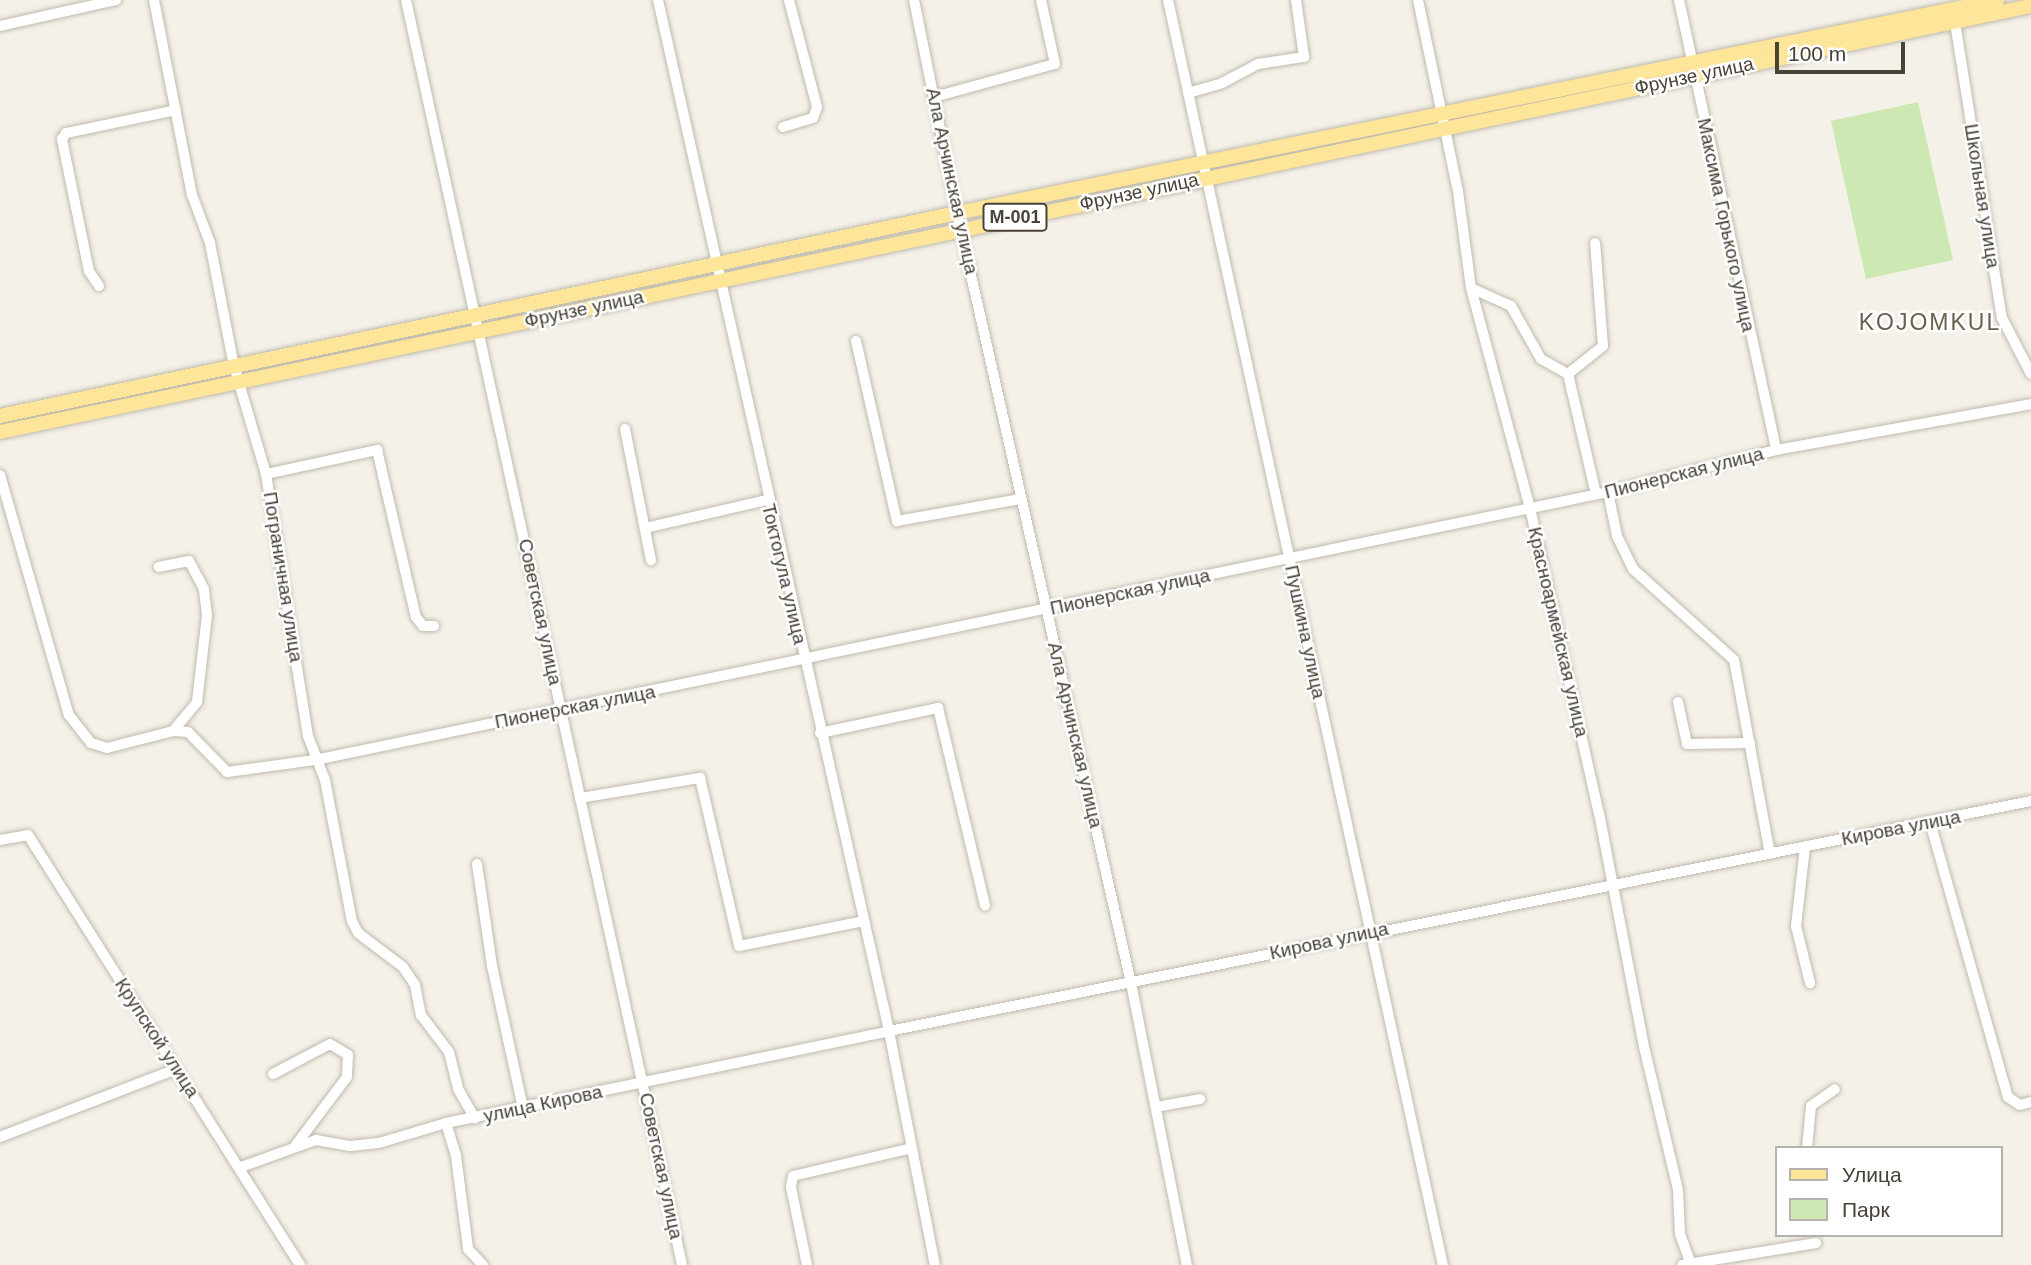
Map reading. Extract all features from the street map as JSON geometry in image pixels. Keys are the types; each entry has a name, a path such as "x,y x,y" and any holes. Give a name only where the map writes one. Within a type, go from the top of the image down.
{"main road":[{"name":"Фрунзе улица","path":"1954,16 1997,0"},
{"name":"Фрунзе улица","path":"0,432 1205,178 1443,121 1954,16 2031,6"},
{"name":"Фрунзе улица","path":"0,416 1201,163 1443,121"}],"street":[{"path":"0,26 116,0"},
{"name":"Пограничная улица","path":"154,0 234,366 266,474 315,760 325,780 352,921 358,933 403,967 415,985 421,1015 449,1052 458,1089 475,1119"},
{"name":"Советская улица","path":"406,0 682,1265"},
{"name":"Токтогула улица","path":"660,0 767,500 889,1031 935,1265"},
{"path":"783,127 813,118 817,107 789,0"},
{"name":"Ала Арчинская улица","path":"914,0 957,213 1131,983 1187,1265"},
{"path":"934,97 1055,64 1041,0"},
{"name":"Пушкина улица","path":"1168,0 1201,163 1443,1265"},
{"path":"1188,93 1222,83 1258,64 1304,57 1296,0"},
{"name":"Красноармейская улица","path":"1419,0 1443,121 1471,288 1530,508 1678,1190 1680,1234 1688,1264"},
{"name":"Максима Горького улица","path":"1679,0 1776,450"},
{"name":"Школьная улица","path":"1954,16 2002,318 2031,374"},
{"path":"99,286 89,271 62,139 66,133 176,110"},
{"path":"1568,374 1603,346 1595,243"},
{"path":"1471,288 1511,306 1541,359 1568,374 1596,494"},
{"path":"856,341 897,521 1021,499"},
{"name":"Пионерская улица","path":"173,731 188,732 227,772 315,760 803,661 1608,492 1776,450 2031,404"},
{"path":"625,429 651,560"},
{"path":"266,474 377,450 416,617 423,626 434,626"},
{"path":"0,475 69,715 91,743 107,748 173,731 197,702 202,686 207,615 204,589 190,561 159,568"},
{"path":"1608,492 1618,536 1633,569 1734,660 1770,854"},
{"path":"645,528 767,500"},
{"path":"1678,702 1687,744 1749,743"},
{"path":"820,733 938,708 985,905"},
{"path":"580,798 700,778 739,946 864,921"},
{"name":"Кирова улица","path":"889,1031 2031,801"},
{"path":"1930,822 2008,1097 2020,1105 2031,1102"},
{"name":"Крупской улица","path":"0,841 28,835 241,1167 300,1265"},
{"path":"1805,847 1796,926 1810,983"},
{"path":"477,864 492,966 523,1108"},
{"name":"улица Кирова","path":"241,1167 316,1140 350,1146 379,1143 446,1123 889,1031"},
{"path":"273,1074 330,1044 348,1055 347,1077 295,1146"},
{"path":"0,1138 176,1069"},
{"path":"1807,1146 1811,1106 1835,1089"},
{"path":"1156,1107 1200,1099"},
{"path":"446,1123 456,1156 468,1249 483,1265"},
{"path":"807,1265 791,1187 793,1176 912,1148"},
{"path":"1783,1248 1794,1237"},
{"path":"1688,1264 1816,1243"}],"green space":[{"path":"1918,102 1953,260 1866,279 1831,121"}],"district":[{"name":"KOJOMKUL","path":"1930,322"}]}
